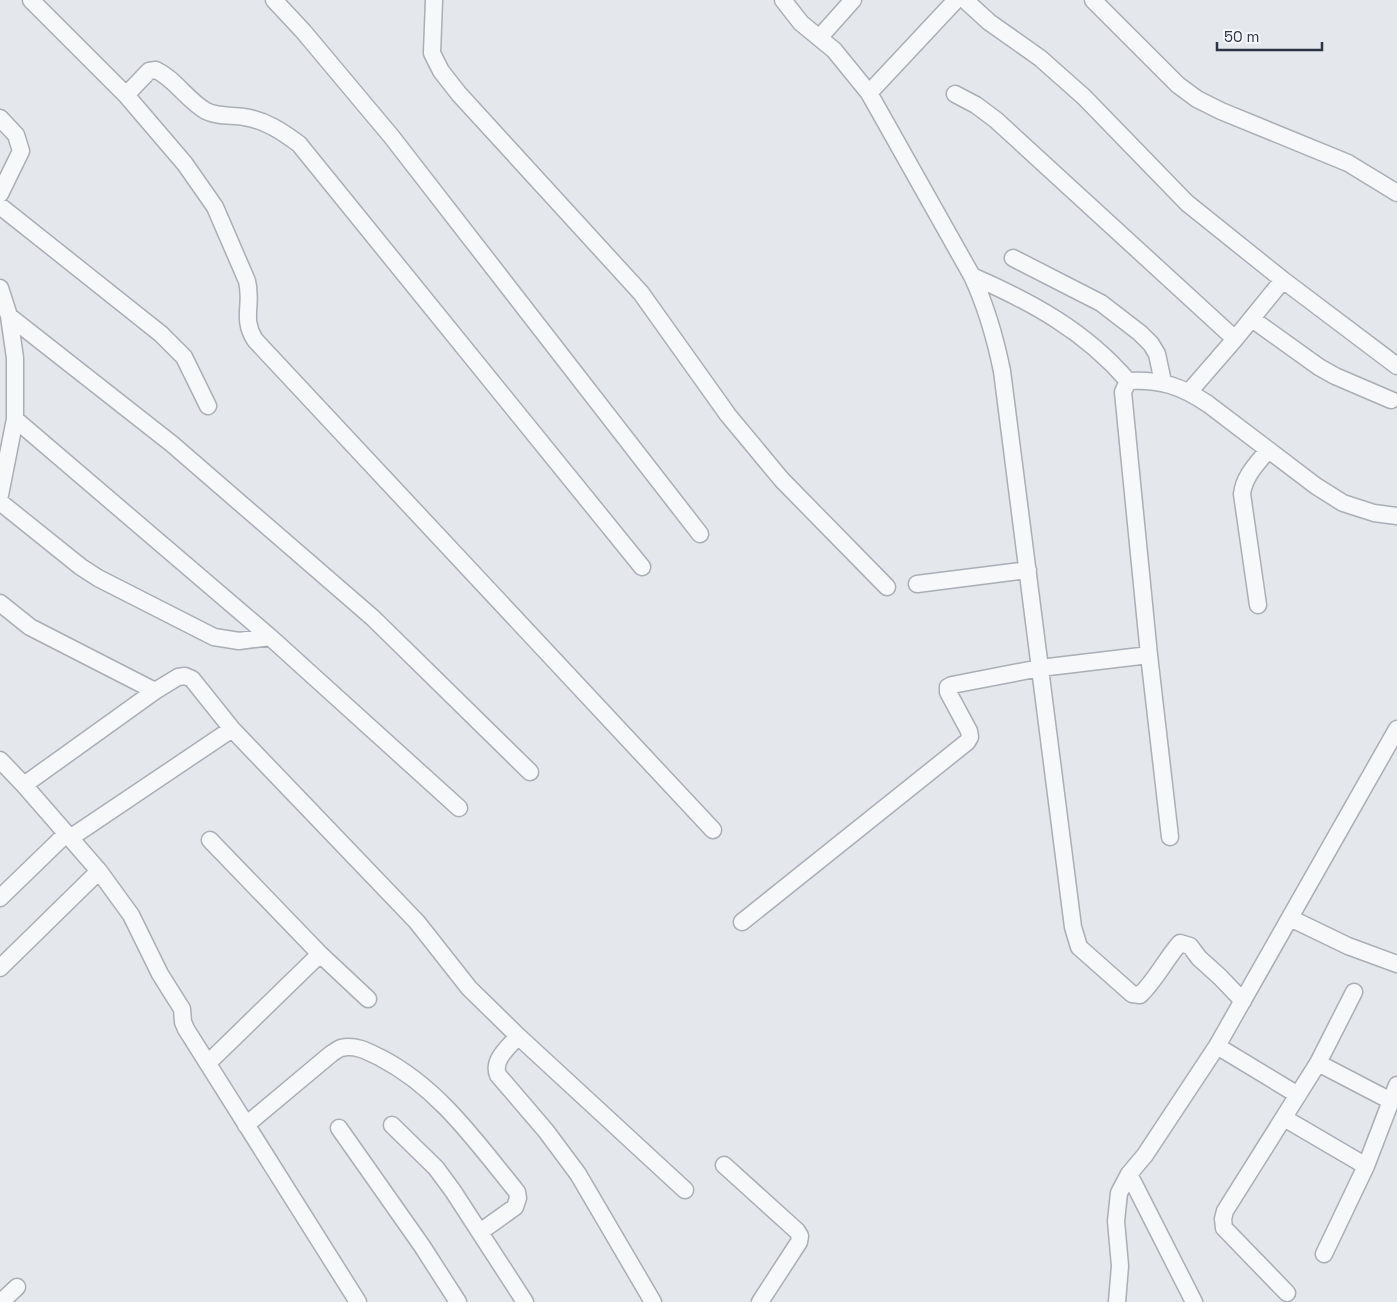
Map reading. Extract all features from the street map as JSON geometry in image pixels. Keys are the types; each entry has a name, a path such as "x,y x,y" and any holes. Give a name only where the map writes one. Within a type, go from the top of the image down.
{"street":[{"path":"31,0 126,96 185,164 215,207 247,281 250,294 247,322 255,340 713,830"},
{"path":"274,0 303,31 391,136 700,534"},
{"path":"434,0 432,53 441,71 458,94 641,293 728,414 782,480 887,587"},
{"path":"783,0 801,23 834,50 869,93 972,276 983,299 995,333 1002,371 1073,927 1079,947 1132,994 1140,995 1150,986 1167,957 1180,943 1190,946 1199,958 1242,1001"},
{"path":"819,38 853,0"},
{"path":"869,93 956,0"},
{"path":"964,0 989,22 1040,58 1084,97 1187,203 1283,280 1397,366"},
{"path":"1093,0 1178,85 1197,99 1221,111 1348,163 1397,193"},
{"path":"126,96 149,71 156,70 164,74 197,106 209,113 245,117 266,124 284,133 299,144 642,567"},
{"path":"955,94 976,105 996,120 1236,339"},
{"path":"0,118 16,135 21,151 0,194"},
{"path":"0,206 161,334 184,357 208,406"},
{"path":"1013,258 1101,304 1140,333 1151,344 1157,354 1163,382"},
{"path":"972,276 1017,295 1056,319 1091,344 1128,381 1163,382 1189,392 1316,486 1344,503 1374,513 1397,516"},
{"path":"1189,392 1236,339 1283,280"},
{"path":"0,288 9,316 15,358 15,419 0,495"},
{"path":"9,316 172,444 373,618 530,772"},
{"path":"1252,319 1319,367 1335,376 1391,400"},
{"path":"1128,381 1123,392 1149,655 1170,837"},
{"path":"15,419 270,637 458,808"},
{"path":"1258,606 1242,494 1243,484 1268,450"},
{"path":"0,502 81,567 98,578 214,637 239,641 270,637"},
{"path":"917,584 1028,570"},
{"path":"3,610 155,691"},
{"path":"742,922 967,742 970,737 969,731 948,692 948,687 952,684 1040,668 1149,655"},
{"path":"24,785 155,691 178,677 185,676 192,679 232,728 417,922 469,988 518,1036 685,1190"},
{"path":"0,898 68,836 232,728"},
{"path":"1117,1302 1120,1266 1116,1221 1119,1193 1217,1046 1397,729"},
{"path":"0,760 99,871 131,915 160,974 182,1009 183,1022 186,1029 358,1302"},
{"path":"210,840 320,954 368,999"},
{"path":"0,968 99,871"},
{"path":"1290,918 1348,946 1397,964"},
{"path":"208,1063 320,954"},
{"path":"1287,1292 1224,1228 1223,1219 1225,1211 1318,1063 1354,992"},
{"path":"518,1036 497,1062 498,1075 546,1131 578,1174 605,1217 653,1302"},
{"path":"1217,1046 1298,1095"},
{"path":"246,1125 331,1054 342,1048 354,1047 367,1050 402,1069 437,1098 461,1123 517,1192 518,1198 515,1207 480,1232"},
{"path":"1318,1063 1391,1101"},
{"path":"1324,1254 1366,1166 1397,1085"},
{"path":"1284,1118 1366,1166"},
{"path":"392,1125 436,1168 525,1302"},
{"path":"339,1128 422,1246 458,1302"},
{"path":"724,1164 797,1231 800,1236 799,1242 760,1302"},
{"path":"1130,1174 1194,1302"},
{"path":"2,1302 17,1287"}]}
